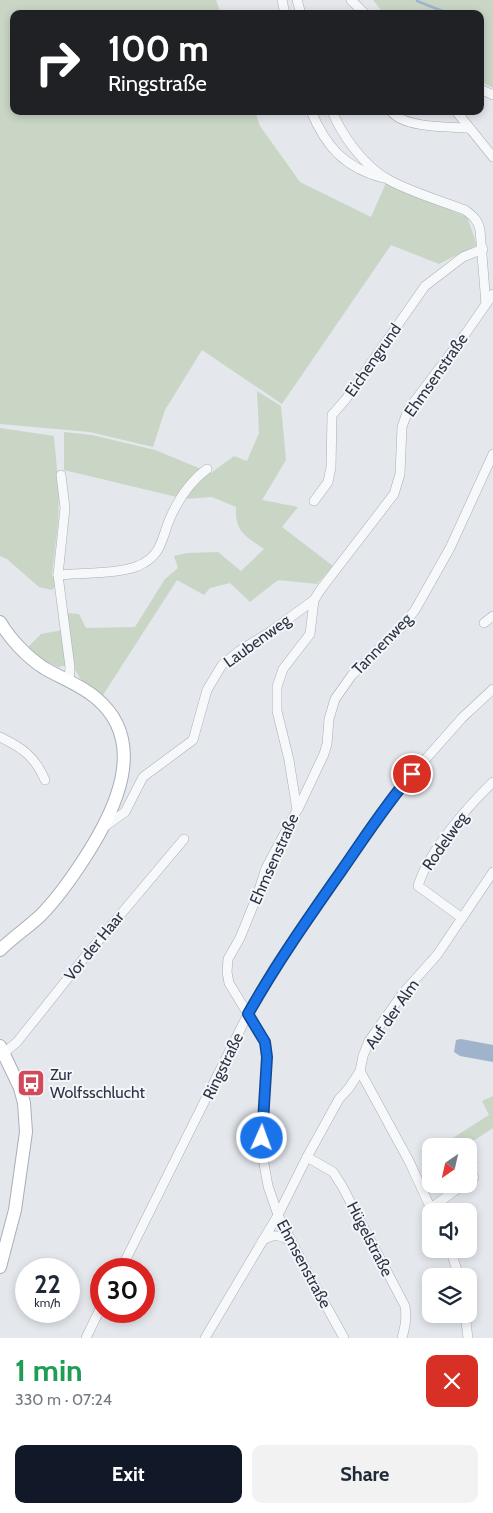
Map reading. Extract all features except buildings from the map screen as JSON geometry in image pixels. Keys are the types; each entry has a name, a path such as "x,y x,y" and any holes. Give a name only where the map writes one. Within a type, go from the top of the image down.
{"street":[{"path":"351,0 361,10"},
{"path":"313,115 334,152 347,163 368,174 388,179 465,210 474,217 479,223 483,249 486,304"},
{"path":"334,115 338,126 350,143 366,161 388,179"},
{"path":"394,115 401,120 422,124 469,128"},
{"path":"459,115 493,157"},
{"name":"Eichengrund","path":"314,501 328,482 331,467 332,415 426,286 463,257 483,249"},
{"name":"Ehmsenstraße","path":"344,1338 292,1244 278,1215 268,1186 262,1153 267,1057 265,1042 229,983 227,972 228,959 240,938 266,868 297,810 289,760 276,711 276,697 283,669 311,630 314,600 324,583 394,494 400,474 402,427 408,410 493,294"},
{"name":"Tannenweg","path":"297,810 324,754 327,744 329,719 335,699 352,675 402,627 415,610 450,548 493,454"},
{"path":"58,575 121,570 136,566 150,559 159,549 174,509 192,482 207,468"},
{"path":"62,475 65,508 58,575 69,659 69,681"},
{"name":"Laubenweg","path":"104,827 125,812 142,777 193,740 207,690 222,665 314,600"},
{"path":"484,623 493,616"},
{"path":"0,622 29,656 43,667 83,688 107,708 115,720 123,746 121,782 114,806 104,827 56,897 39,917 0,950"},
{"name":"Ringstraße","path":"126,1258 248,1014 289,946 400,788 462,718 493,689"},
{"path":"0,737 30,755 39,767 45,780"},
{"name":"Rodelweg","path":"462,918 418,886 422,872 452,829 471,803 493,782"},
{"name":"Vor der Haar","path":"2,1050 17,1042 84,958 184,839"},
{"name":"Auf der Alm","path":"205,1338 278,1215 306,1157 339,1099 360,1071 363,1056 369,1042 403,993 437,955 493,872"},
{"path":"1,1263 15,1210 26,1132 24,1103 20,1088 2,1050"},
{"path":"360,1071 410,1163 429,1203"},
{"name":"Hügelstraße","path":"306,1157 333,1172 356,1212 405,1306 406,1322 402,1338"},
{"path":"441,1203 453,1193"},
{"path":"262,1241 270,1236 278,1235 292,1244"},
{"path":"86,1338 93,1323"},
{"path":"466,1323 468,1338"}],"green space":[{"path":"0,0 216,0 220,10 10,10 10,115 256,115 260,126 300,182 371,217 386,183 467,217 477,245 439,264 391,245 282,404 202,350 165,410 153,447 90,432 0,424"},
{"path":"373,0 493,0 493,88 484,83 484,10 381,10"},
{"path":"257,391 281,406 286,460 262,500 298,507 282,527 333,566 317,584 278,580 250,602 230,583 210,588 204,595 177,580 103,695 82,682 72,664 58,667 40,658 28,647 41,634 68,629 66,613 79,614 86,628 135,627 165,579 178,568 174,556 187,553 218,552 241,571 264,549 242,533 237,522 236,507 212,497 185,499 64,470 64,432 92,435 155,450 211,473 234,456 247,461 259,433"},
{"path":"0,428 54,436 59,492 58,523 52,574 56,585 52,590 39,587 7,559 0,556"},
{"path":"493,1096 493,1128 478,1138 453,1138 489,1115 482,1101"}],"water":[{"path":"461,1039 493,1045 493,1062 460,1056 454,1052 456,1040"}],"waterway":[{"path":"417,1 440,10"}],"place":[{"name":"Zur Wolfsschlucht","path":"31,1083"}],"route":[{"path":"262,1138 267,1057 265,1042 248,1014 275,966 294,938 386,807 412,774"}]}
